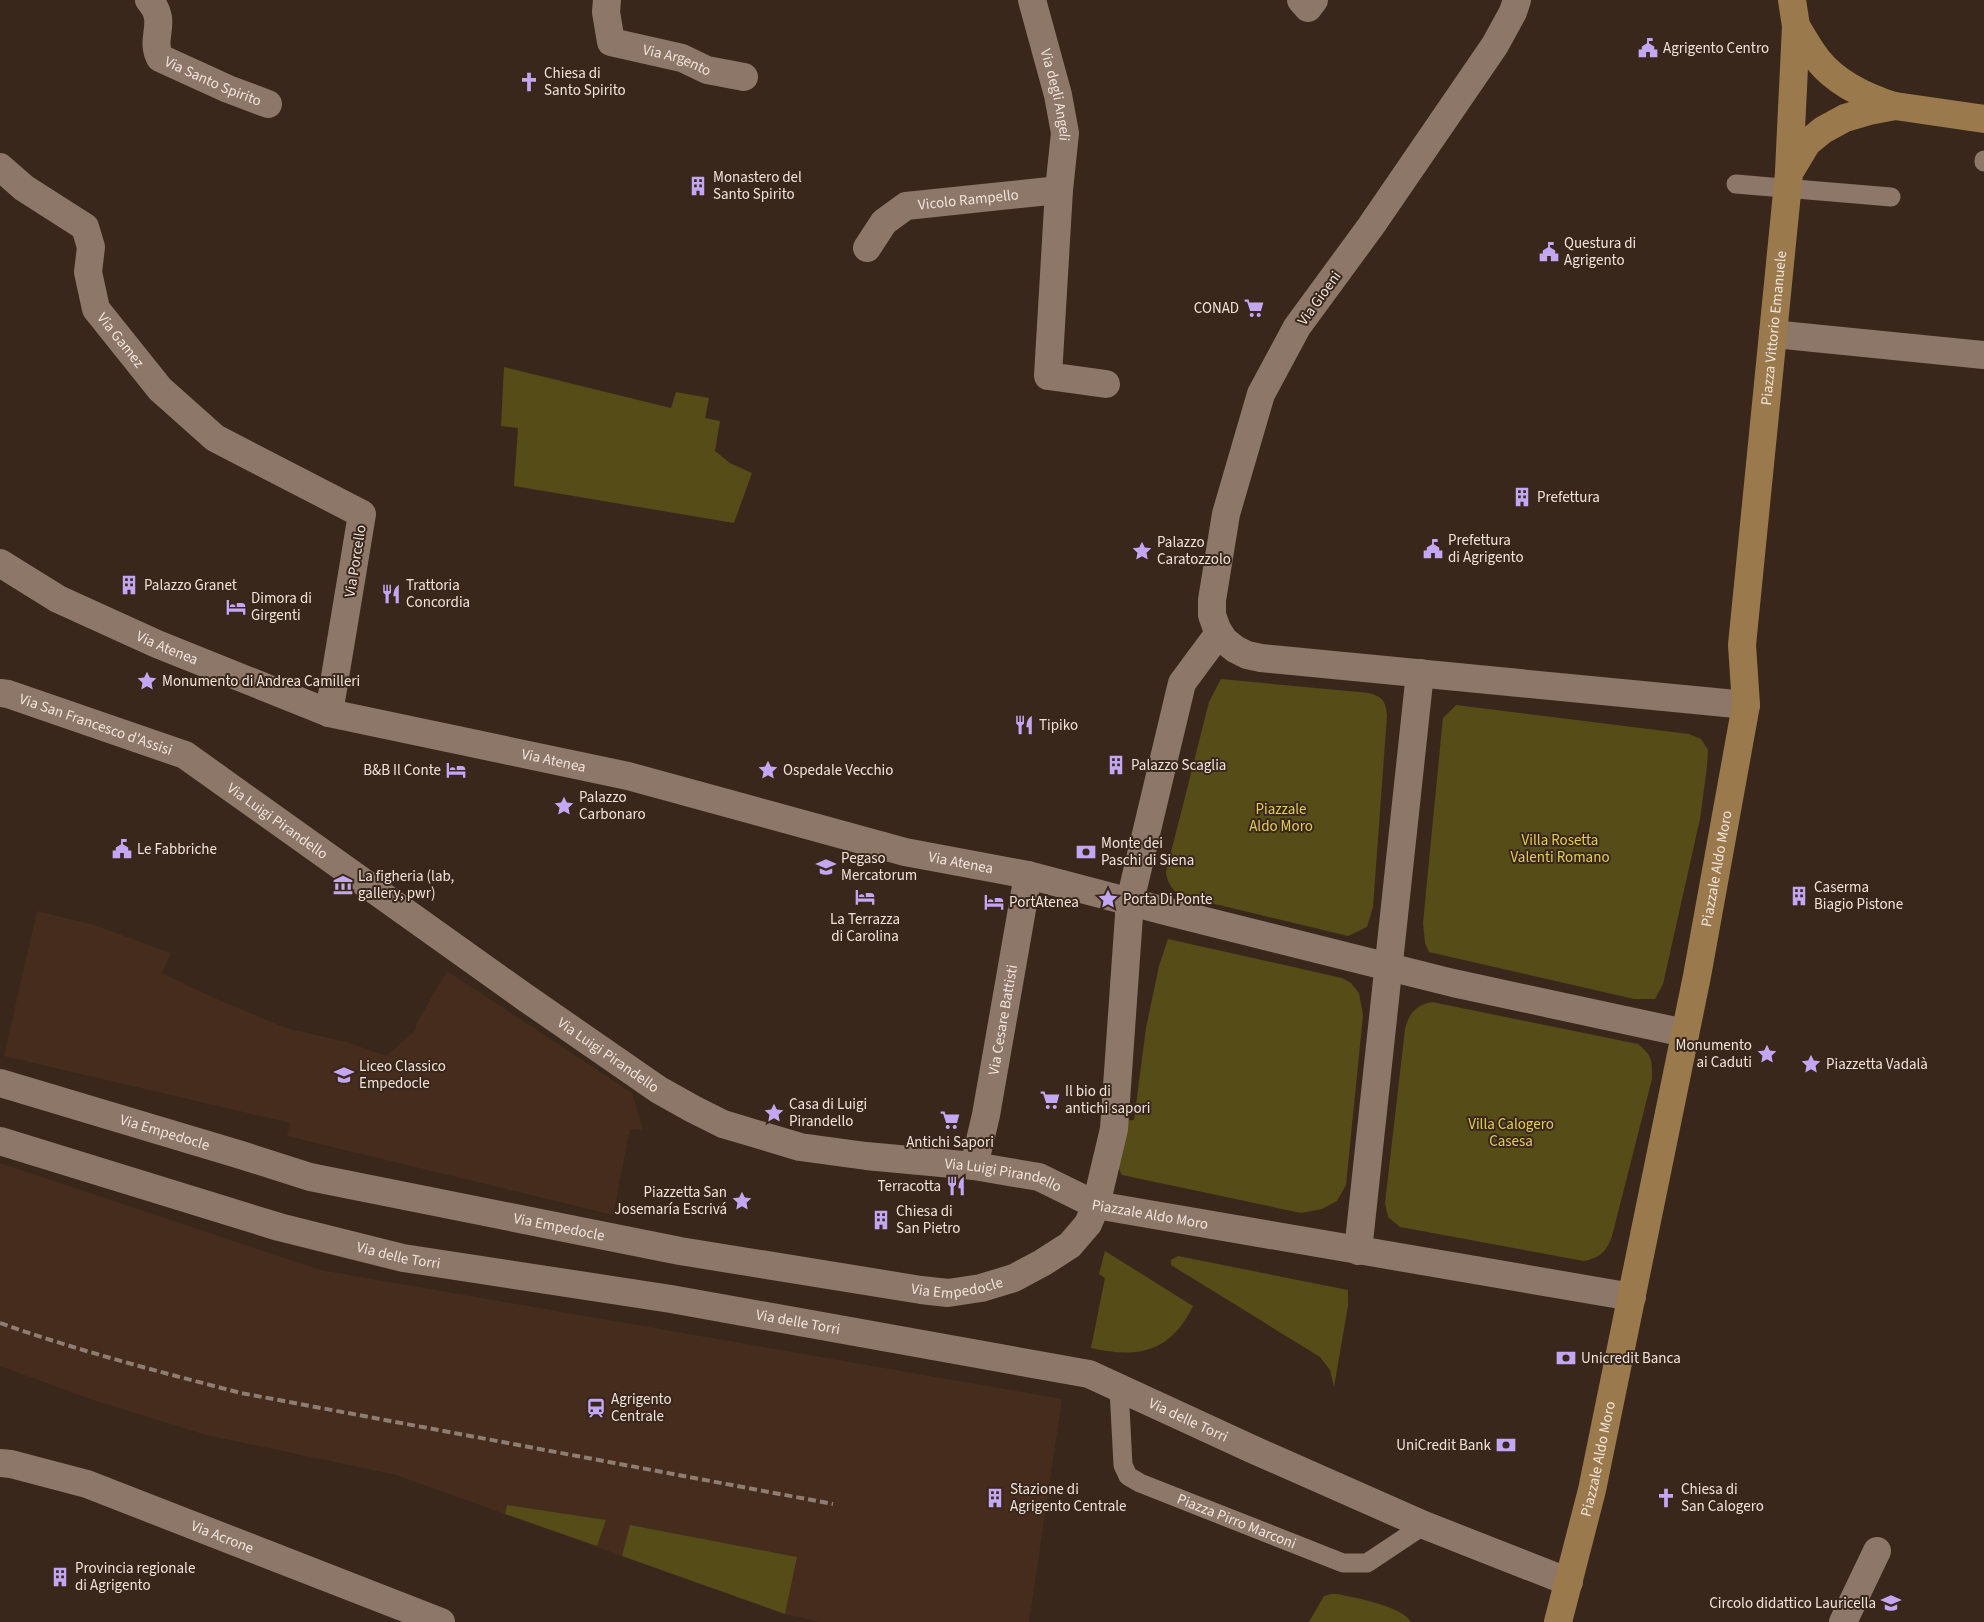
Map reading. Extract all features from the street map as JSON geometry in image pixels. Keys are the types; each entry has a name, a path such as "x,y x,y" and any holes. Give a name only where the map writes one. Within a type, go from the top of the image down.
{"main road":[{"path":"1794,13 1818,60 1837,79 1862,94 1894,106"},
{"path":"1788,181 1794,13"},
{"name":"Piazza Vittorio Emanuele","path":"1746,705 1742,645 1788,181 1807,142 1822,130 1845,118 1894,106 1984,120"},
{"name":"Piazzale Aldo Moro","path":"1558,1622 1592,1490 1632,1297 1697,976 1746,705"}],"street":[{"name":"Via Santo Spirito","path":"149,0 153,4 160,20 155,49 160,58 228,90 268,104"},
{"name":"Via Argento","path":"607,0 606,12 611,42 682,58 707,70 744,77"},
{"name":"Via degli Angeli","path":"1032,0 1058,95 1065,133 1059,190 1048,376 1106,384"},
{"path":"1301,0 1308,8 1314,0"},
{"name":"Via Gioeni","path":"1219,633 1212,615 1216,568 1226,514 1261,394 1297,327 1371,226 1495,45 1513,12 1517,0"},
{"name":"Via Gamez","path":"0,167 24,188 85,227 91,247 88,272 96,309 160,389 215,438"},
{"name":"Vicolo Rampello","path":"866,248 884,222 906,206 1059,190"},
{"path":"1773,334 1984,355"},
{"name":"Via Porcello","path":"215,438 362,514 329,713"},
{"name":"Via Atenea","path":"0,563 58,599 157,644 329,713 628,776 879,846 1028,875 1130,901"},
{"path":"1219,633 1235,649 1247,655 1746,705"},
{"name":"Piazzale Aldo Moro","path":"1219,633 1182,683 1130,901 1114,1128 1096,1204 1632,1297"},
{"path":"1358,1250 1420,673"},
{"name":"Via San Francesco d'Assisi","path":"2,690 185,755"},
{"name":"Via Luigi Pirandello","path":"185,755 526,998 659,1090 692,1109 723,1124 800,1147 866,1156 974,1166 1038,1177 1096,1204"},
{"name":"Via Cesare Battisti","path":"974,1166 986,1115 1028,875"},
{"path":"1130,901 1452,983 1685,1033"},
{"name":"Via Empedocle","path":"0,1084 310,1177 680,1251 948,1293 981,1288 1014,1278 1042,1263 1070,1246 1088,1224 1096,1204"},
{"name":"Via delle Torri","path":"0,1141 279,1227 403,1258 671,1299 1089,1374 1424,1525 1569,1582"},
{"name":"Via Acrone","path":"0,1463 87,1484 441,1622"},
{"path":"1842,1622 1877,1551"}],"lane":[{"path":"1736,184 1788,181 1892,197"},
{"name":"Piazza Pirro Marconi","path":"1119,1389 1123,1465 1128,1476 1140,1483 1343,1563 1367,1563 1424,1525"}],"shaded area":[{"name":"Liceo Classico Empedocle","path":"37,911 91,924 171,953 162,973 205,994 286,1028 346,1042 386,1056 416,1030 416,1024 447,971 632,1093 643,1130 630,1129 613,1215 287,1136 290,1123 4,1056"},
{"path":"0,1163 321,1270 1062,1399 1029,1622 820,1622 785,1614 396,1475 206,1435 93,1400 0,1366"}],"green space":[{"path":"504,367 671,408 676,392 709,398 705,418 720,421 715,451 730,463 752,473 734,523 514,486 518,428 501,426"},
{"name":"Piazzale Aldo Moro","path":"1221,679 1369,693 1378,696 1383,701 1387,716 1373,907 1367,927 1348,936 1181,896 1170,886 1166,872 1209,702"},
{"name":"Villa Rosetta Valenti Romano","path":"1456,705 1689,734 1701,739 1708,750 1700,819 1663,984 1655,999 1634,999 1429,952 1425,943 1423,923 1442,727 1443,718"},
{"path":"1168,939 1342,978 1351,983 1359,993 1363,1015 1346,1185 1337,1201 1322,1209 1301,1213 1122,1175 1118,1167 1121,1121 1134,1120 1146,1028 1159,966"},
{"name":"Villa Calogero Casesa","path":"1432,1002 1638,1044 1647,1052 1652,1063 1652,1079 1612,1236 1608,1246 1599,1256 1584,1261 1400,1227 1388,1217 1385,1203 1405,1029 1411,1014 1417,1008"},
{"path":"1105,1251 1193,1306 1174,1334 1151,1348 1138,1352 1124,1353 1091,1348 1105,1278 1099,1274"},
{"path":"1178,1256 1348,1290 1348,1306 1334,1387 1330,1370 1320,1357 1171,1265 1171,1260"},
{"path":"507,1505 606,1520 597,1546 505,1514"},
{"path":"630,1525 797,1557 785,1614 622,1556"},
{"path":"1331,1594 1356,1598 1389,1607 1406,1616 1411,1622 1309,1622 1324,1596"}],"railway":[{"path":"0,1323 90,1352 241,1393 833,1504"}],"place":[{"name":"Agrigento Centro","path":"1648,48"},
{"name":"Chiesa di Santo Spirito","path":"529,82"},
{"name":"Monastero del Santo Spirito","path":"698,186"},
{"name":"Questura di Agrigento","path":"1549,252"},
{"name":"CONAD","path":"1254,308"},
{"name":"Prefettura","path":"1522,497"},
{"name":"Prefettura di Agrigento","path":"1433,549"},
{"name":"Palazzo Caratozzolo","path":"1142,551"},
{"name":"Palazzo Granet","path":"129,585"},
{"name":"Trattoria Concordia","path":"391,594"},
{"name":"Dimora di Girgenti","path":"236,607"},
{"name":"Monumento di Andrea Camilleri","path":"147,681"},
{"name":"Tipiko","path":"1024,725"},
{"name":"Palazzo Scaglia","path":"1116,765"},
{"name":"B&B Il Conte","path":"456,770"},
{"name":"Ospedale Vecchio","path":"768,770"},
{"name":"Palazzo Carbonaro","path":"564,806"},
{"name":"Le Fabbriche","path":"122,849"},
{"name":"Monte dei Paschi di Siena","path":"1086,852"},
{"name":"Pegaso Mercatorum","path":"826,867"},
{"name":"La figheria (lab, gallery, pwr)","path":"343,885"},
{"name":"Caserma Biagio Pistone","path":"1799,896"},
{"name":"La Terrazza di Carolina","path":"865,897"},
{"name":"Porta Di Ponte","path":"1108,899"},
{"name":"PortAtenea","path":"994,902"},
{"name":"Monumento ai Caduti","path":"1767,1054"},
{"name":"Piazzetta Vadalà","path":"1811,1064"},
{"name":"Liceo Classico Empedocle","path":"344,1075"},
{"name":"Il bio di antichi sapori","path":"1050,1100"},
{"name":"Casa di Luigi Pirandello","path":"774,1113"},
{"name":"Antichi Sapori","path":"950,1120"},
{"name":"Terracotta","path":"956,1186"},
{"name":"Piazzetta San Josemaría Escrivá","path":"742,1201"},
{"name":"Chiesa di San Pietro","path":"881,1220"},
{"name":"Unicredit Banca","path":"1566,1358"},
{"name":"Agrigento Centrale","path":"596,1408"},
{"name":"UniCredit Bank","path":"1506,1445"},
{"name":"Stazione di Agrigento Centrale","path":"995,1498"},
{"name":"Chiesa di San Calogero","path":"1666,1498"},
{"name":"Provincia regionale di Agrigento","path":"60,1577"},
{"name":"Circolo didattico Lauricella","path":"1891,1603"}]}
